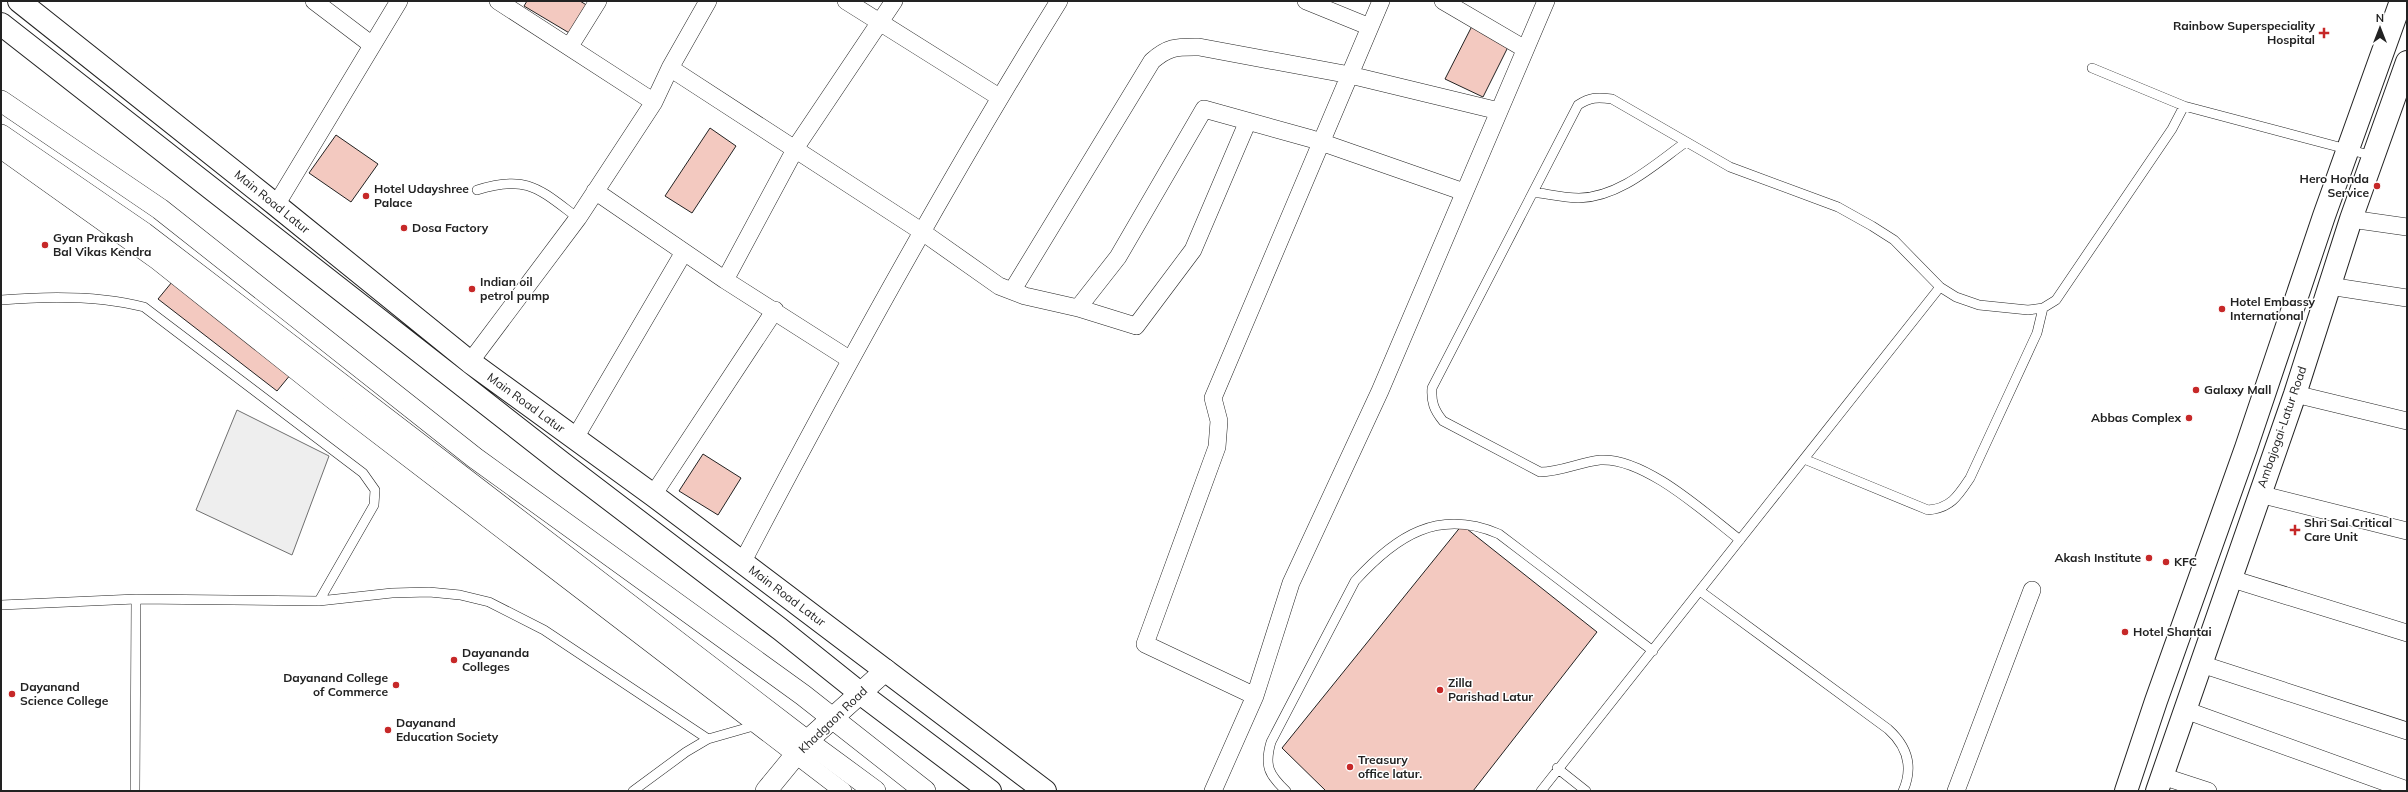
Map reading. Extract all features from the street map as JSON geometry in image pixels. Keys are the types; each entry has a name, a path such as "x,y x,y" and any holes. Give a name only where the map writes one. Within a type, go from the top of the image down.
{"main road":[{"name":"Main Road Latur","path":"19,1 276,205 470,362 653,495 1045,791"},
{"path":"2126,791 2156,701 2246,448 2348,150 2401,1"},
{"name":"Main Road Latur","path":"1,24 860,693 990,791"},
{"name":"Ambajogai-Latur Road","path":"2159,784 2232,579 2259,494 2295,394 2351,219 2407,62"}],"street":[{"path":"314,1 372,45"},
{"path":"276,205 399,1"},
{"path":"498,1 570,46 654,102"},
{"path":"570,46 598,1"},
{"path":"470,362 578,218 654,102 670,68 708,1"},
{"path":"846,1 999,97"},
{"path":"725,280 795,149 894,1"},
{"path":"742,563 849,359 921,231 999,97 1059,1"},
{"path":"1306,1 1370,27"},
{"path":"1255,696 1145,644 1217,448 1219,421 1213,398 1381,1"},
{"path":"1442,1 1525,49"},
{"path":"1213,791 1255,696 1291,583 1380,391 1546,1"},
{"path":"1012,291 1152,61 1164,50 1199,47 1350,75 1499,111"},
{"path":"670,68 921,231 999,286 1136,326 1193,250 1248,121"},
{"path":"1,101 160,209 475,458 832,718 925,791"},
{"path":"1078,308 1118,257 1204,109 1321,142 1464,192"},
{"path":"1,135 176,256 802,748 843,791"},
{"path":"1,150 157,261 332,400 758,724 876,791"},
{"path":"595,191 725,280 775,310 849,359"},
{"path":"2351,219 2407,227"},
{"path":"176,256 193,235"},
{"path":"575,438 684,252"},
{"path":"2329,286 2407,298"},
{"path":"653,495 775,310"},
{"path":"2295,394 2407,421"},
{"path":"2259,494 2407,531"},
{"path":"2232,579 2407,633"},
{"path":"1956,791 2032,590"},
{"path":"2201,664 2407,731"},
{"name":"Khadgaon Road","path":"766,791 802,748 832,718 886,670"},
{"path":"2185,710 2407,790"},
{"path":"2159,784 2208,791"}],"lane":[{"path":"2092,68 2184,106 2373,156"},
{"path":"1740,540 1654,476 1631,465 1613,460 1599,460 1551,472 1540,472 1443,421 1434,410 1431,398 1432,388 1578,105 1588,98 1599,97 1612,99 1730,167 1838,207 1858,218 1894,240 1940,288 1956,297 1979,305 2028,310 2043,308 2056,300 2172,129 2184,106"},
{"path":"1533,192 1579,198 1602,193 1628,183 1686,142"},
{"path":"477,190 499,183 524,184 544,193 578,218"},
{"path":"1541,791 1940,288"},
{"path":"1,300 35,297 113,301 144,307 363,473 375,490 374,504 319,601"},
{"path":"1804,459 1928,510 1941,509 1957,498 1970,478 2037,333 2043,308"},
{"path":"1286,791 1272,778 1267,762 1271,742 1355,581 1374,559 1396,544 1425,528 1453,522 1471,524 1499,534 1653,651"},
{"path":"1700,591 1888,728 1900,740 1907,753 1909,766 1903,791"},
{"path":"1,605 136,599 319,601 392,593 429,592 460,595 489,602 544,630 708,739"},
{"path":"135,791 136,599"},
{"path":"633,791 686,752 708,739 758,724"},
{"path":"1558,768 1586,791"}],"shaded area":[{"path":"237,410 329,456 292,555 196,510"}],"building":[{"path":"527,1 580,1 588,6 571,34 524,6"},
{"path":"1472,26 1509,45 1483,97 1445,79"},
{"path":"710,128 736,146 692,213 665,196"},
{"path":"336,135 378,164 351,202 309,173"},
{"path":"172,282 291,374 277,391 158,299"},
{"path":"703,454 741,478 718,515 679,491"},
{"name":"Zilla Parishad Latur","path":"1462,525 1597,632 1473,791 1326,791 1282,748"}],"place":[{"name":"Rainbow Superspeciality Hospital","path":"2324,33"},
{"name":"Hero Honda Service","path":"2377,186"},
{"name":"Hotel Udayshree Palace","path":"366,196"},
{"name":"Dosa Factory","path":"404,228"},
{"name":"Gyan Prakash Bal Vikas Kendra","path":"45,245"},
{"name":"Indian oil petrol pump","path":"472,289"},
{"name":"Hotel Embassy International","path":"2222,309"},
{"name":"Galaxy Mall","path":"2196,390"},
{"name":"Abbas Complex","path":"2189,418"},
{"name":"Shri Sai Critical Care Unit","path":"2295,530"},
{"name":"Akash Institute","path":"2149,558"},
{"name":"KFC","path":"2166,562"},
{"name":"Hotel Shantai","path":"2125,632"},
{"name":"Dayananda Colleges","path":"454,660"},
{"name":"Dayanand College of Commerce","path":"396,685"},
{"name":"Zilla Parishad Latur","path":"1440,690"},
{"name":"Dayanand Science College","path":"12,694"},
{"name":"Dayanand Education Society","path":"388,730"},
{"name":"Treasury office latur.","path":"1350,767"}]}
